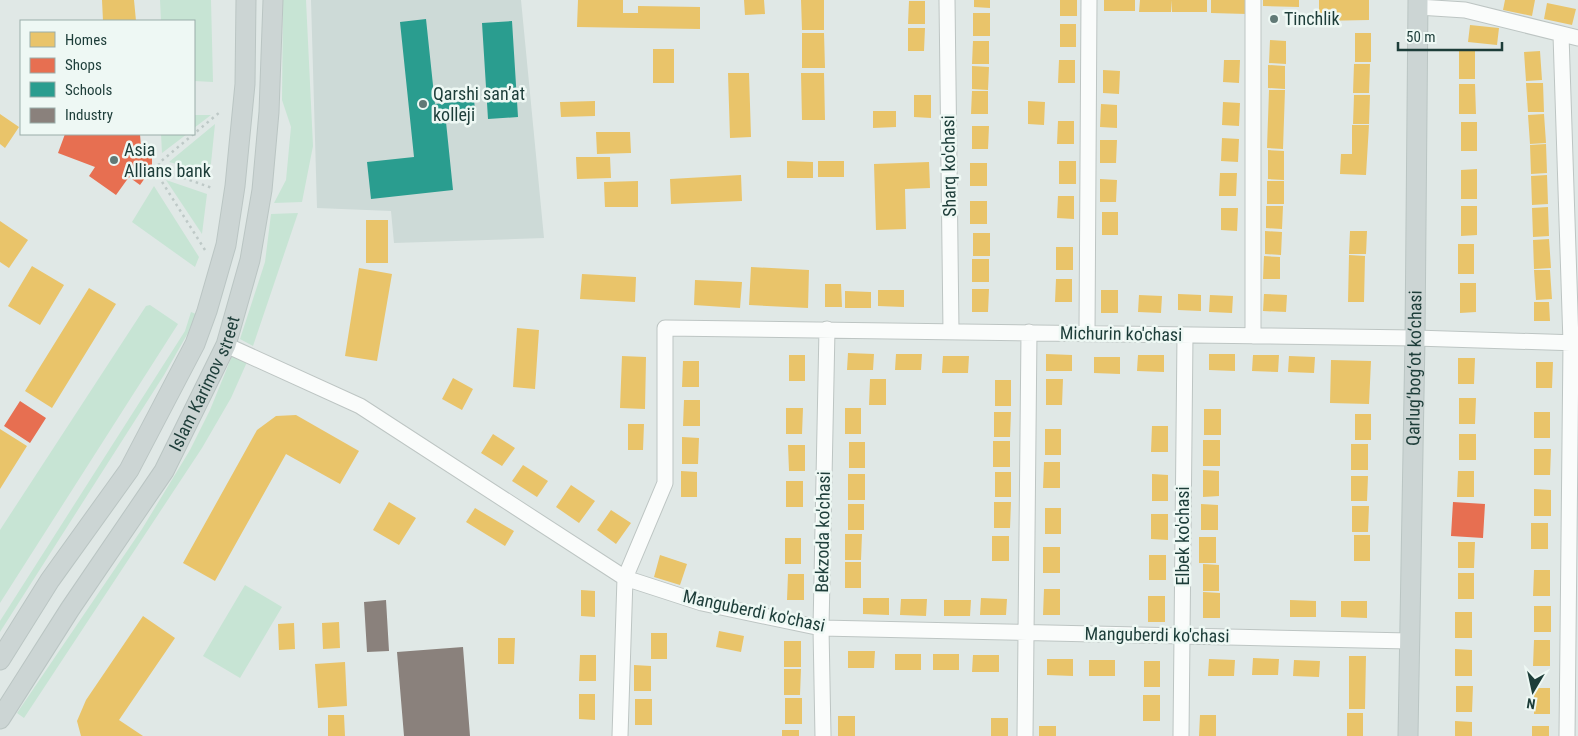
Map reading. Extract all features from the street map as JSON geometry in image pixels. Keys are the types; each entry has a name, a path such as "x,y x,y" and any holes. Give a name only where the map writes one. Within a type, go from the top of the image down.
{"main road":[{"name":"Islam Karimov street","path":"0,660 50,580 129,470 195,344 207,311 226,245 235,186 245,84 246,0"},
{"name":"Islam Karimov street","path":"0,718 70,609 164,471 226,345 250,260 262,190 269,112 273,0"},
{"name":"Qarlug‘bog‘ot ko‘chasi","path":"1408,736 1415,338 1418,4"}],"street":[{"name":"Sharq ko'chasi","path":"947,0 951,331"},
{"path":"1087,334 1089,0"},
{"path":"1253,0 1253,336"},
{"path":"1418,4 1465,10 1578,38"},
{"path":"1561,35 1574,343 1566,736"},
{"name":"Michurin ko'chasi","path":"624,578 665,483 665,328 1415,338 1574,343"},
{"name":"Bekzoda ko'chasi","path":"823,736 821,628 828,329"},
{"path":"1024,736 1029,332"},
{"name":"Elbek ko'chasi","path":"1181,736 1185,335"},
{"name":"Manguberdi ko'chasi","path":"226,345 360,406 624,578 702,603 821,628 1409,641"},
{"path":"620,736 624,578"}],"path":[{"path":"195,133 220,112"},
{"path":"192,135 159,163 159,177 204,250"},
{"path":"159,169 212,188"}],"shaded area":[{"name":"Qarshi san’at kolleji","path":"311,0 521,0 544,238 394,243 391,211 317,208"}],"green space":[{"path":"160,0 211,0 213,82 195,81 195,20 161,20"},
{"path":"283,0 306,0 313,146 302,202 274,203 286,180 291,127 282,100"},
{"path":"195,115 211,115 195,127"},
{"path":"215,124 210,173 169,162"},
{"path":"161,135 186,135 162,153"},
{"path":"166,180 207,194 202,234"},
{"path":"154,186 199,257 195,267 132,222"},
{"path":"298,213 253,346 240,339 265,262 271,214"},
{"path":"150,305 178,324 0,603 0,530 146,306"},
{"path":"191,312 196,314 188,333 164,375 0,632 0,621 185,331"},
{"path":"232,356 247,362 231,398 202,448 24,718 17,713 142,529 190,450 210,410"},
{"path":"245,585 282,607 240,678 203,656"}],"building: Homes":[{"path":"102,0 134,0 136,20 103,20"},
{"path":"578,0 623,0 623,13 638,13 638,6 700,7 700,29 577,27"},
{"path":"744,0 764,0 765,14 745,15"},
{"path":"801,0 824,0 824,30 802,30"},
{"path":"974,0 990,0 990,8 974,7"},
{"path":"1060,0 1077,0 1077,16 1060,16"},
{"path":"1104,0 1135,0 1135,11 1104,11"},
{"path":"1140,0 1171,0 1171,12 1139,12"},
{"path":"1171,0 1207,0 1207,12 1172,12"},
{"path":"1211,0 1247,0 1247,14 1211,13"},
{"path":"1263,0 1299,0 1299,7 1263,6"},
{"path":"1319,0 1369,0 1369,20 1319,21"},
{"path":"1505,0 1535,0 1532,16 1503,10"},
{"path":"909,1 925,1 925,24 908,24"},
{"path":"1547,3 1576,9 1572,25 1544,19"},
{"path":"973,13 990,13 990,36 973,36"},
{"path":"1060,24 1076,24 1076,47 1060,47"},
{"path":"1470,25 1499,28 1497,45 1468,42"},
{"path":"908,28 925,28 924,51 908,51"},
{"path":"802,33 824,33 825,68 802,68"},
{"path":"1355,33 1371,33 1371,62 1355,62"},
{"path":"1270,40 1286,41 1286,64 1269,63"},
{"path":"973,41 989,41 989,64 972,64"},
{"path":"653,49 674,49 674,83 653,83"},
{"path":"1459,50 1475,50 1475,79 1459,79"},
{"path":"1540,51 1542,80 1526,81 1524,52"},
{"path":"1059,60 1075,60 1075,83 1058,83"},
{"path":"1224,60 1240,60 1239,83 1223,82"},
{"path":"1354,64 1370,64 1369,93 1353,93"},
{"path":"1268,65 1285,66 1285,89 1268,88"},
{"path":"972,66 989,67 988,90 972,89"},
{"path":"1103,70 1120,71 1119,94 1103,93"},
{"path":"728,73 749,73 751,137 730,138"},
{"path":"801,73 824,73 825,120 802,120"},
{"path":"1526,83 1543,83 1544,112 1528,112"},
{"path":"1459,84 1475,84 1476,114 1459,114"},
{"path":"1269,90 1285,90 1283,149 1267,148"},
{"path":"972,91 988,91 988,114 971,114"},
{"path":"914,95 931,95 931,118 914,117"},
{"path":"1354,95 1370,95 1369,124 1353,124"},
{"path":"595,101 595,116 561,117 560,102"},
{"path":"1028,101 1045,102 1044,125 1028,124"},
{"path":"1223,102 1240,103 1239,126 1222,125"},
{"path":"1101,104 1117,105 1117,128 1100,127"},
{"path":"873,111 896,111 896,127 873,128"},
{"path":"0,114 19,127 5,148 0,144"},
{"path":"1544,114 1546,143 1530,144 1528,115"},
{"path":"1058,121 1074,121 1074,144 1057,144"},
{"path":"1461,122 1477,122 1477,151 1461,151"},
{"path":"1352,125 1369,125 1366,175 1340,174 1341,154 1352,154"},
{"path":"972,126 989,126 988,149 972,149"},
{"path":"596,132 630,132 631,153 597,154"},
{"path":"1222,138 1239,139 1238,162 1221,161"},
{"path":"1100,140 1117,140 1116,163 1100,163"},
{"path":"1546,144 1547,173 1531,174 1530,145"},
{"path":"1268,150 1284,151 1284,180 1268,179"},
{"path":"576,157 610,157 611,178 577,179"},
{"path":"787,161 813,162 813,178 787,178"},
{"path":"818,161 844,161 844,177 818,177"},
{"path":"1059,161 1076,161 1076,184 1059,184"},
{"path":"929,162 930,188 905,189 906,229 876,230 874,164"},
{"path":"970,163 987,163 987,186 970,186"},
{"path":"1477,169 1477,199 1461,199 1461,170"},
{"path":"1220,173 1237,173 1236,196 1219,196"},
{"path":"741,175 742,201 671,204 670,179"},
{"path":"1547,175 1548,204 1532,205 1531,176"},
{"path":"1100,179 1117,180 1116,202 1100,202"},
{"path":"638,181 638,207 605,207 604,182"},
{"path":"1267,181 1284,181 1284,204 1267,204"},
{"path":"1058,196 1074,196 1074,219 1057,218"},
{"path":"970,201 987,201 987,224 970,224"},
{"path":"1266,206 1283,206 1282,229 1266,228"},
{"path":"1461,206 1477,206 1477,235 1461,236"},
{"path":"1548,207 1549,236 1533,237 1532,208"},
{"path":"1221,208 1238,208 1237,231 1221,230"},
{"path":"1102,212 1118,212 1118,235 1102,235"},
{"path":"366,220 388,220 388,263 366,263"},
{"path":"0,221 28,240 9,268 0,262"},
{"path":"1265,231 1282,232 1281,255 1265,254"},
{"path":"1350,231 1367,231 1366,254 1349,254"},
{"path":"973,233 990,233 990,256 973,256"},
{"path":"1549,239 1551,268 1534,269 1533,240"},
{"path":"1458,244 1474,244 1474,274 1458,274"},
{"path":"1056,247 1073,247 1073,270 1056,270"},
{"path":"1349,255 1365,256 1364,302 1348,302"},
{"path":"1264,256 1280,257 1280,279 1263,279"},
{"path":"972,259 989,259 989,282 972,282"},
{"path":"32,266 64,285 40,325 8,306"},
{"path":"751,267 809,270 808,308 749,305"},
{"path":"359,268 392,274 377,361 345,356"},
{"path":"1534,270 1550,270 1552,299 1536,300"},
{"path":"582,274 636,277 635,302 580,299"},
{"path":"1056,279 1072,279 1072,302 1055,302"},
{"path":"695,280 742,282 740,308 694,305"},
{"path":"1460,283 1476,283 1476,312 1460,313"},
{"path":"825,284 841,284 842,307 825,307"},
{"path":"89,288 116,304 52,408 25,391"},
{"path":"972,289 989,289 988,312 972,312"},
{"path":"878,290 904,290 904,307 878,306"},
{"path":"1101,290 1118,290 1118,313 1101,313"},
{"path":"845,291 871,292 871,308 845,308"},
{"path":"1178,294 1201,295 1201,311 1178,310"},
{"path":"1264,294 1287,295 1286,312 1263,311"},
{"path":"1139,295 1162,296 1161,313 1138,312"},
{"path":"1210,295 1233,296 1232,313 1209,312"},
{"path":"1534,302 1549,302 1550,321 1534,321"},
{"path":"517,328 539,330 535,389 513,387"},
{"path":"848,353 874,354 873,370 847,370"},
{"path":"896,354 922,354 921,370 895,370"},
{"path":"1046,354 1072,355 1072,371 1046,371"},
{"path":"1209,354 1235,354 1235,371 1209,370"},
{"path":"789,355 805,355 805,381 789,381"},
{"path":"1138,355 1164,355 1164,372 1137,371"},
{"path":"1253,355 1279,355 1278,372 1252,371"},
{"path":"622,356 646,357 645,409 620,408"},
{"path":"943,356 969,356 968,373 942,373"},
{"path":"1289,356 1315,357 1314,373 1288,372"},
{"path":"1094,357 1120,357 1120,374 1094,373"},
{"path":"1458,358 1475,358 1474,384 1458,384"},
{"path":"1331,360 1371,361 1369,404 1330,403"},
{"path":"683,361 699,361 699,387 682,387"},
{"path":"1536,362 1553,362 1552,388 1536,388"},
{"path":"453,378 473,389 462,410 442,399"},
{"path":"870,379 886,379 886,405 869,405"},
{"path":"1046,379 1063,379 1062,405 1046,405"},
{"path":"995,380 1011,380 1011,406 995,406"},
{"path":"1459,398 1476,398 1475,424 1459,424"},
{"path":"684,400 700,400 700,426 683,426"},
{"path":"786,408 803,408 802,434 786,434"},
{"path":"845,408 861,408 861,434 845,434"},
{"path":"1204,409 1221,409 1221,435 1204,435"},
{"path":"994,412 1011,412 1010,437 994,437"},
{"path":"1534,412 1550,412 1550,438 1534,438"},
{"path":"1355,414 1371,414 1371,440 1355,440"},
{"path":"296,415 359,451 340,484 286,454 215,581 183,563 257,430 276,416"},
{"path":"628,424 644,424 643,450 628,450"},
{"path":"1152,426 1168,426 1168,452 1151,452"},
{"path":"0,429 27,446 0,489"},
{"path":"1045,429 1061,429 1061,455 1045,455"},
{"path":"493,434 515,448 502,466 481,453"},
{"path":"1459,434 1476,434 1476,460 1459,460"},
{"path":"682,437 699,438 698,464 682,464"},
{"path":"1203,440 1220,440 1220,466 1203,466"},
{"path":"993,441 1010,441 1010,467 993,467"},
{"path":"849,442 865,442 865,468 849,468"},
{"path":"1351,444 1368,444 1368,470 1351,470"},
{"path":"788,445 805,445 805,471 789,471"},
{"path":"1534,449 1551,449 1550,475 1534,475"},
{"path":"1044,462 1060,462 1060,488 1043,488"},
{"path":"523,465 548,481 537,497 512,481"},
{"path":"1203,470 1219,471 1219,496 1203,497"},
{"path":"681,471 697,472 697,497 681,497"},
{"path":"1458,471 1474,471 1474,497 1457,497"},
{"path":"995,472 1011,472 1011,497 995,497"},
{"path":"848,474 865,474 865,500 848,500"},
{"path":"1152,474 1168,475 1168,501 1152,501"},
{"path":"1351,476 1368,476 1367,501 1351,501"},
{"path":"786,481 803,481 803,507 786,507"},
{"path":"571,485 595,501 579,523 556,507"},
{"path":"1534,489 1551,490 1551,516 1534,516"},
{"path":"389,502 416,518 399,545 373,530"},
{"path":"994,502 1011,502 1010,528 994,528"},
{"path":"848,504 864,504 864,530 848,530"},
{"path":"1201,504 1218,505 1218,530 1201,530"},
{"path":"1352,506 1369,506 1368,532 1352,532"},
{"path":"475,508 514,531 505,546 466,522"},
{"path":"1045,508 1061,508 1061,534 1045,534"},
{"path":"611,510 631,523 616,544 597,530"},
{"path":"1151,514 1168,514 1168,540 1151,539"},
{"path":"1531,523 1548,523 1548,549 1531,549"},
{"path":"845,534 862,534 861,560 845,560"},
{"path":"1354,535 1370,535 1370,561 1354,561"},
{"path":"992,536 1009,536 1009,561 992,561"},
{"path":"1199,537 1216,537 1216,563 1199,563"},
{"path":"785,538 801,538 801,564 785,564"},
{"path":"1458,542 1475,542 1474,568 1458,568"},
{"path":"1043,547 1060,547 1060,573 1043,573"},
{"path":"660,555 687,564 680,585 654,577"},
{"path":"1149,555 1166,555 1166,580 1149,580"},
{"path":"845,562 861,562 861,588 845,588"},
{"path":"1203,564 1219,565 1219,591 1203,591"},
{"path":"1534,570 1550,570 1550,596 1533,596"},
{"path":"1458,573 1474,573 1474,599 1458,599"},
{"path":"788,574 804,574 804,600 787,600"},
{"path":"1044,589 1060,589 1060,615 1043,615"},
{"path":"581,590 595,591 595,617 581,616"},
{"path":"1203,592 1220,593 1220,618 1203,618"},
{"path":"1148,596 1165,596 1165,622 1148,622"},
{"path":"863,598 889,598 889,615 863,614"},
{"path":"981,598 1007,599 1006,615 980,615"},
{"path":"901,599 927,599 926,616 900,615"},
{"path":"944,600 971,600 970,616 944,616"},
{"path":"1290,600 1316,601 1316,617 1290,617"},
{"path":"1341,601 1367,601 1367,618 1341,617"},
{"path":"1534,606 1551,606 1551,632 1534,632"},
{"path":"1455,612 1472,612 1472,638 1455,638"},
{"path":"143,616 175,638 119,720 143,736 81,736 77,721 86,700"},
{"path":"339,622 340,648 323,649 322,623"},
{"path":"294,623 295,649 279,650 278,624"},
{"path":"719,631 744,636 741,652 716,647"},
{"path":"651,633 667,633 667,659 651,659"},
{"path":"498,638 515,638 514,664 498,664"},
{"path":"1534,640 1550,640 1550,666 1533,666"},
{"path":"784,641 801,641 801,667 784,667"},
{"path":"1455,649 1472,650 1472,676 1455,676"},
{"path":"848,651 875,651 874,668 848,668"},
{"path":"895,654 921,654 921,670 895,670"},
{"path":"933,654 959,654 959,670 933,670"},
{"path":"580,655 596,655 596,681 579,681"},
{"path":"973,655 999,655 999,672 972,672"},
{"path":"1349,656 1366,656 1365,709 1349,709"},
{"path":"1253,658 1279,659 1278,675 1252,675"},
{"path":"1047,659 1073,659 1073,676 1047,675"},
{"path":"1209,659 1235,660 1234,676 1208,676"},
{"path":"1089,660 1115,660 1115,676 1089,676"},
{"path":"1294,660 1320,661 1319,677 1293,676"},
{"path":"1144,661 1160,661 1160,687 1144,687"},
{"path":"345,662 347,706 318,708 315,664"},
{"path":"634,665 651,666 651,691 634,691"},
{"path":"784,669 801,669 800,695 784,695"},
{"path":"1456,686 1473,686 1472,712 1456,712"},
{"path":"1534,688 1550,688 1550,714 1534,714"},
{"path":"579,694 595,694 595,720 579,719"},
{"path":"1143,695 1160,695 1160,721 1143,721"},
{"path":"785,698 802,698 802,724 785,724"},
{"path":"635,699 652,699 652,725 635,725"},
{"path":"1347,713 1363,713 1363,736 1347,736"},
{"path":"328,715 344,715 345,736 328,736"},
{"path":"1200,715 1216,715 1216,736 1199,736"},
{"path":"838,716 855,716 855,736 838,736"},
{"path":"991,718 1008,718 1008,736 991,736"},
{"path":"1455,721 1472,722 1472,736 1455,736"},
{"path":"1039,726 1056,726 1056,736 1039,736"},
{"path":"1532,726 1549,726 1549,736 1532,736"},
{"path":"782,730 799,730 799,736 782,736"}],"building: Shops":[{"name":"Asia Allians bank","path":"65,135 140,135 141,147 152,146 152,168 140,185 129,177 116,195 89,176 95,167 58,153"},
{"path":"20,401 46,418 30,443 4,426"},
{"path":"1453,502 1485,504 1483,538 1451,536"}],"building: Schools":[{"path":"426,19 435,104 474,100 476,119 446,122 453,190 371,199 367,162 414,157 400,22"},
{"path":"512,21 518,117 488,119 482,23"}],"building: Industry":[{"path":"386,600 389,651 367,652 364,602"},
{"path":"463,647 470,736 404,736 397,652"}],"place":[{"name":"Tinchlik","path":"1274,19"},
{"name":"Qarshi san’at kolleji","path":"423,104"},
{"name":"Asia Allians bank","path":"114,160"}]}
